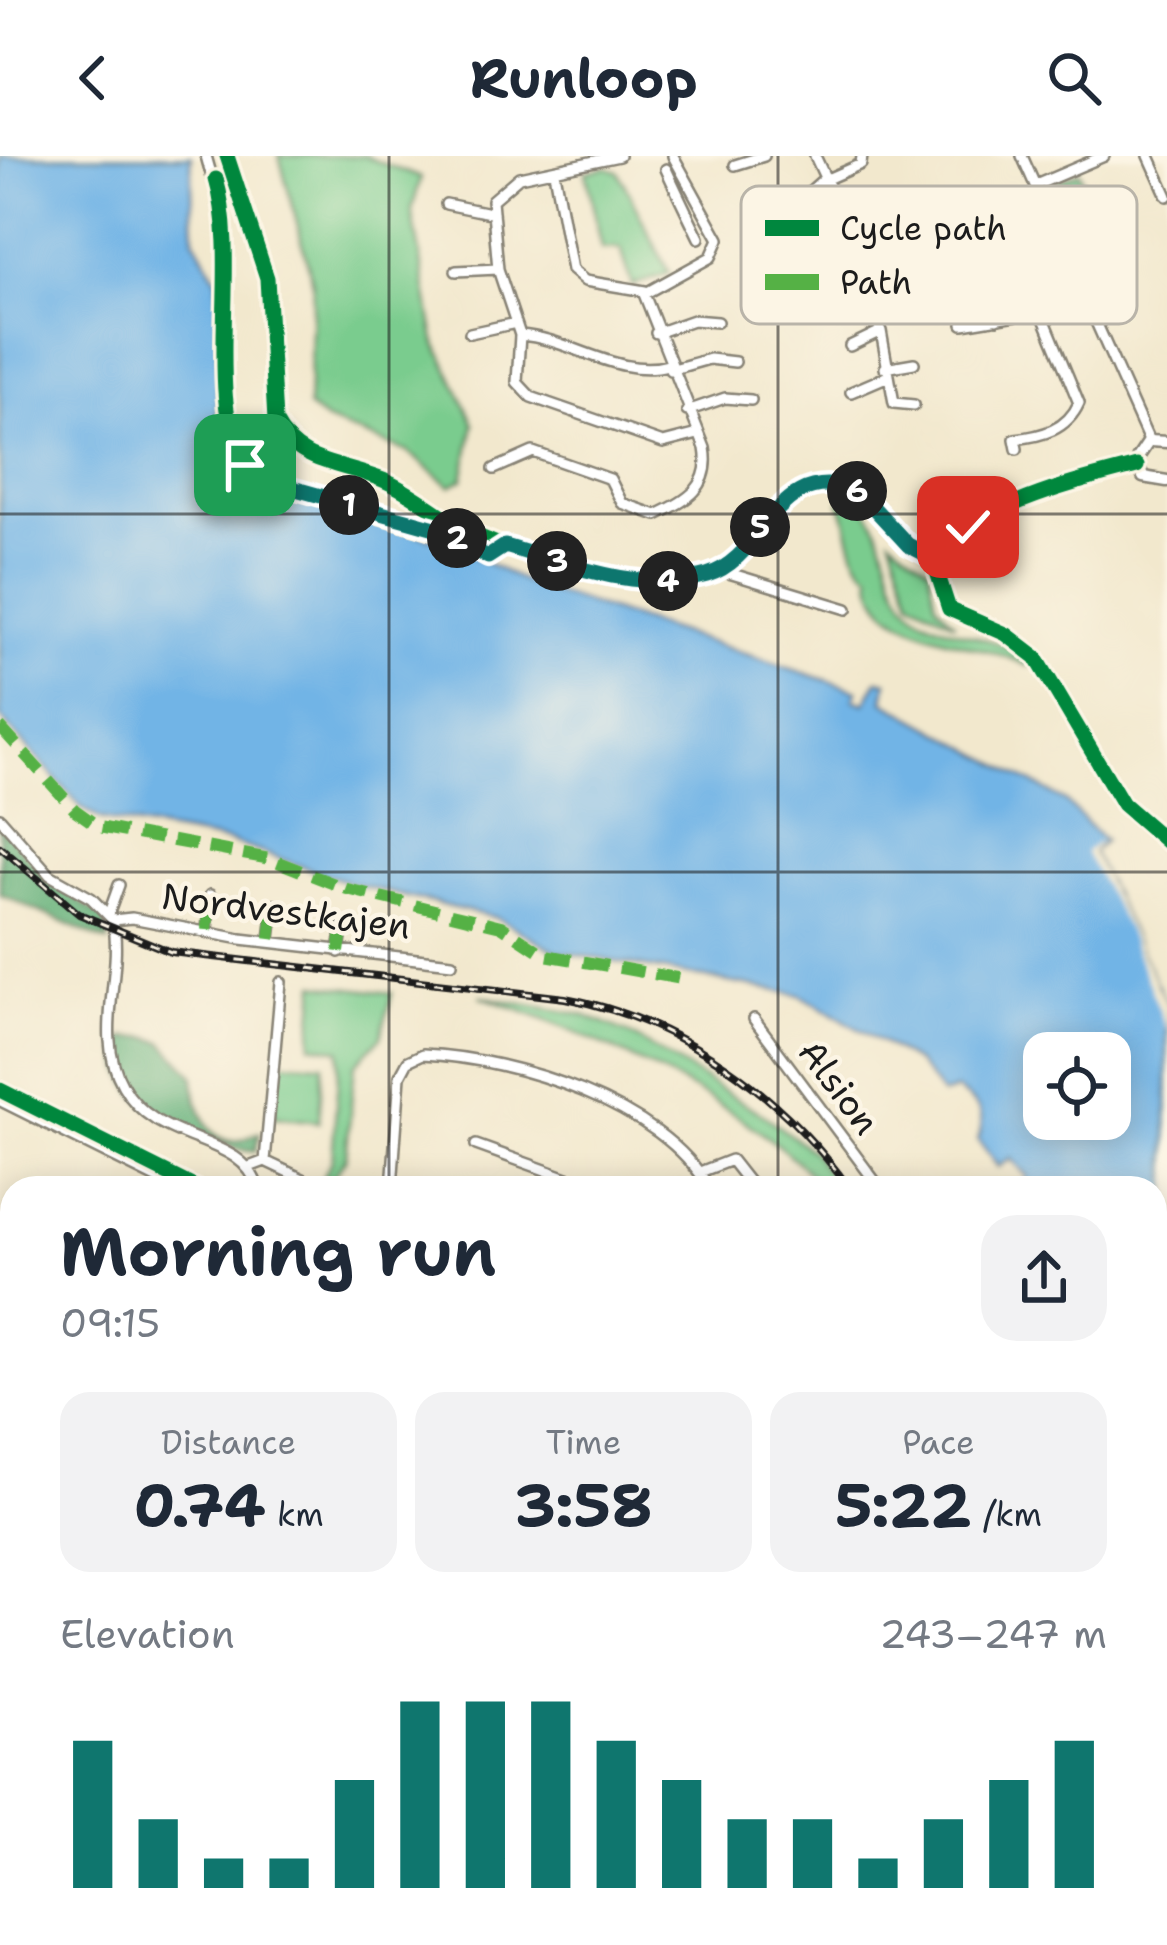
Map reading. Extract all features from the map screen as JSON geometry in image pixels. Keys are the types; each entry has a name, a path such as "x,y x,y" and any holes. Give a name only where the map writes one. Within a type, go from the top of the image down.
{"street":[{"path":"206,156 228,235 227,417 245,465 278,484 435,528 488,557 505,546"},
{"path":"227,156 267,278 272,407 283,436 306,456 382,479 505,546 639,580 681,580 719,570 789,499 830,485 868,498 899,537 939,561"},
{"path":"619,156 506,182 492,200 499,268 520,335 517,382 531,398 663,443 698,434"},
{"path":"554,172 572,270 586,281 645,290 716,251 719,239 693,200 673,156"},
{"path":"735,165 764,156"},
{"path":"815,156 829,186"},
{"path":"817,186 861,164 862,156"},
{"path":"1022,156 1036,185 1104,156"},
{"path":"1149,156 1167,196"},
{"path":"666,169 678,196 693,200"},
{"path":"693,200 699,238"},
{"path":"446,204 490,213"},
{"path":"456,271 499,268"},
{"path":"494,469 533,452 610,479 622,503 656,515 698,491 707,460 656,333 645,290"},
{"path":"656,333 694,320 717,322"},
{"path":"470,333 516,323"},
{"path":"878,324 894,403 914,405"},
{"path":"850,346 893,324"},
{"path":"1016,449 1015,439 1045,436 1073,415 1079,403 1046,324"},
{"path":"1097,324 1149,441"},
{"path":"520,335 548,337 637,369 709,359 735,362"},
{"path":"851,392 914,363"},
{"path":"688,410 725,398 751,400"},
{"path":"1149,441 1167,442"},
{"path":"1149,441 1139,452 1137,466 1149,481 1167,481"},
{"path":"1137,466 1054,490 952,537 939,561 939,590 949,609 1006,634 1036,657 1123,804 1167,842"},
{"path":"719,570 847,609"},
{"path":"0,818 50,875 111,916"},
{"path":"119,885 111,916 110,1034 122,1085 158,1125 224,1149 249,1167 253,1176"},
{"path":"207,930 210,895"},
{"path":"270,939 274,905"},
{"name":"Nordvestkajen","path":"111,916 339,952 410,954 452,963"},
{"path":"339,952 343,924"},
{"path":"266,1161 281,982"},
{"name":"Alsion","path":"754,1019 871,1176"},
{"path":"393,1176 400,1076 408,1061 423,1054 480,1060 561,1083 650,1129 702,1176"},
{"path":"0,1100 153,1176"},
{"path":"476,1145 563,1176"},
{"path":"700,1172 731,1160 744,1176"},
{"path":"249,1167 266,1161 297,1176"}],"green space":[{"path":"279,156 364,156 421,178 412,209 435,340 474,424 463,479 450,486 408,452 326,421 308,407 313,283"},
{"path":"606,167 618,171 669,273 632,286 621,248 602,249 586,172"},
{"path":"1079,171 1085,186 1047,186"},
{"path":"848,495 873,518 894,578 911,608 934,623 1015,652 1030,662 1027,666 932,635 888,612 875,596 871,574 854,551 840,502"},
{"path":"891,538 929,567 936,603 955,623 911,599"},
{"path":"0,826 46,878 105,919 108,942 0,894"},
{"path":"316,984 392,993 381,1037 355,1065 346,1158 334,1176 323,1176 332,1160 340,1050 311,1044"},
{"path":"480,996 584,1015 627,1033 765,1116 812,1151 830,1176 809,1176 755,1128 711,1100 566,1029"},
{"path":"125,1038 163,1042 194,1075 200,1109 212,1131 231,1141 260,1133 255,1152 177,1123 136,1095 121,1065 118,1044"},
{"path":"279,1062 323,1064 319,1122 274,1117"}],"water":[{"path":"0,156 191,156 194,238 218,281 218,435 230,464 245,481 447,543 531,585 857,690 854,699 865,703 878,680 887,682 884,701 1065,801 1104,841 1092,852 1167,1005 1167,1176 1027,1176 1011,1159 998,1167 978,1140 981,1117 971,1101 957,1090 942,1095 917,1063 800,995 556,951 497,918 353,884 231,842 100,819 81,807 0,717"}],"pier":[{"path":"1101,840 1092,852 1167,1005 1167,1030 1127,929 1085,852"}],"railway":[{"path":"0,847 79,914 171,952 565,998 648,1023 725,1066 760,1093 793,1122 840,1176"}],"marked path":[{"path":"0,727 75,810 99,827 270,859 347,889 501,926 545,955 688,980"},
{"path":"207,930 210,895"},
{"path":"270,939 274,905"},
{"path":"339,952 343,924"}],"cycle path":[{"path":"227,156 267,278 275,421 308,455 395,486 466,530 502,546 592,573 655,581 709,574 741,553 793,497 809,488 830,485 863,496 904,541 939,561"},
{"path":"216,179 225,250 226,405 245,465 278,484 456,537"},
{"path":"1137,466 1053,490 991,515 965,532 947,551 937,572 949,609 1006,634 1036,657 1123,804 1167,842"},
{"path":"0,1090 172,1176"}],"route":[{"path":"245,465 278,484 435,528 484,556 494,556 505,546 639,580 681,580 719,570 775,510 800,491 814,487 844,486 859,492 908,545 939,561 952,537 968,527"}]}
